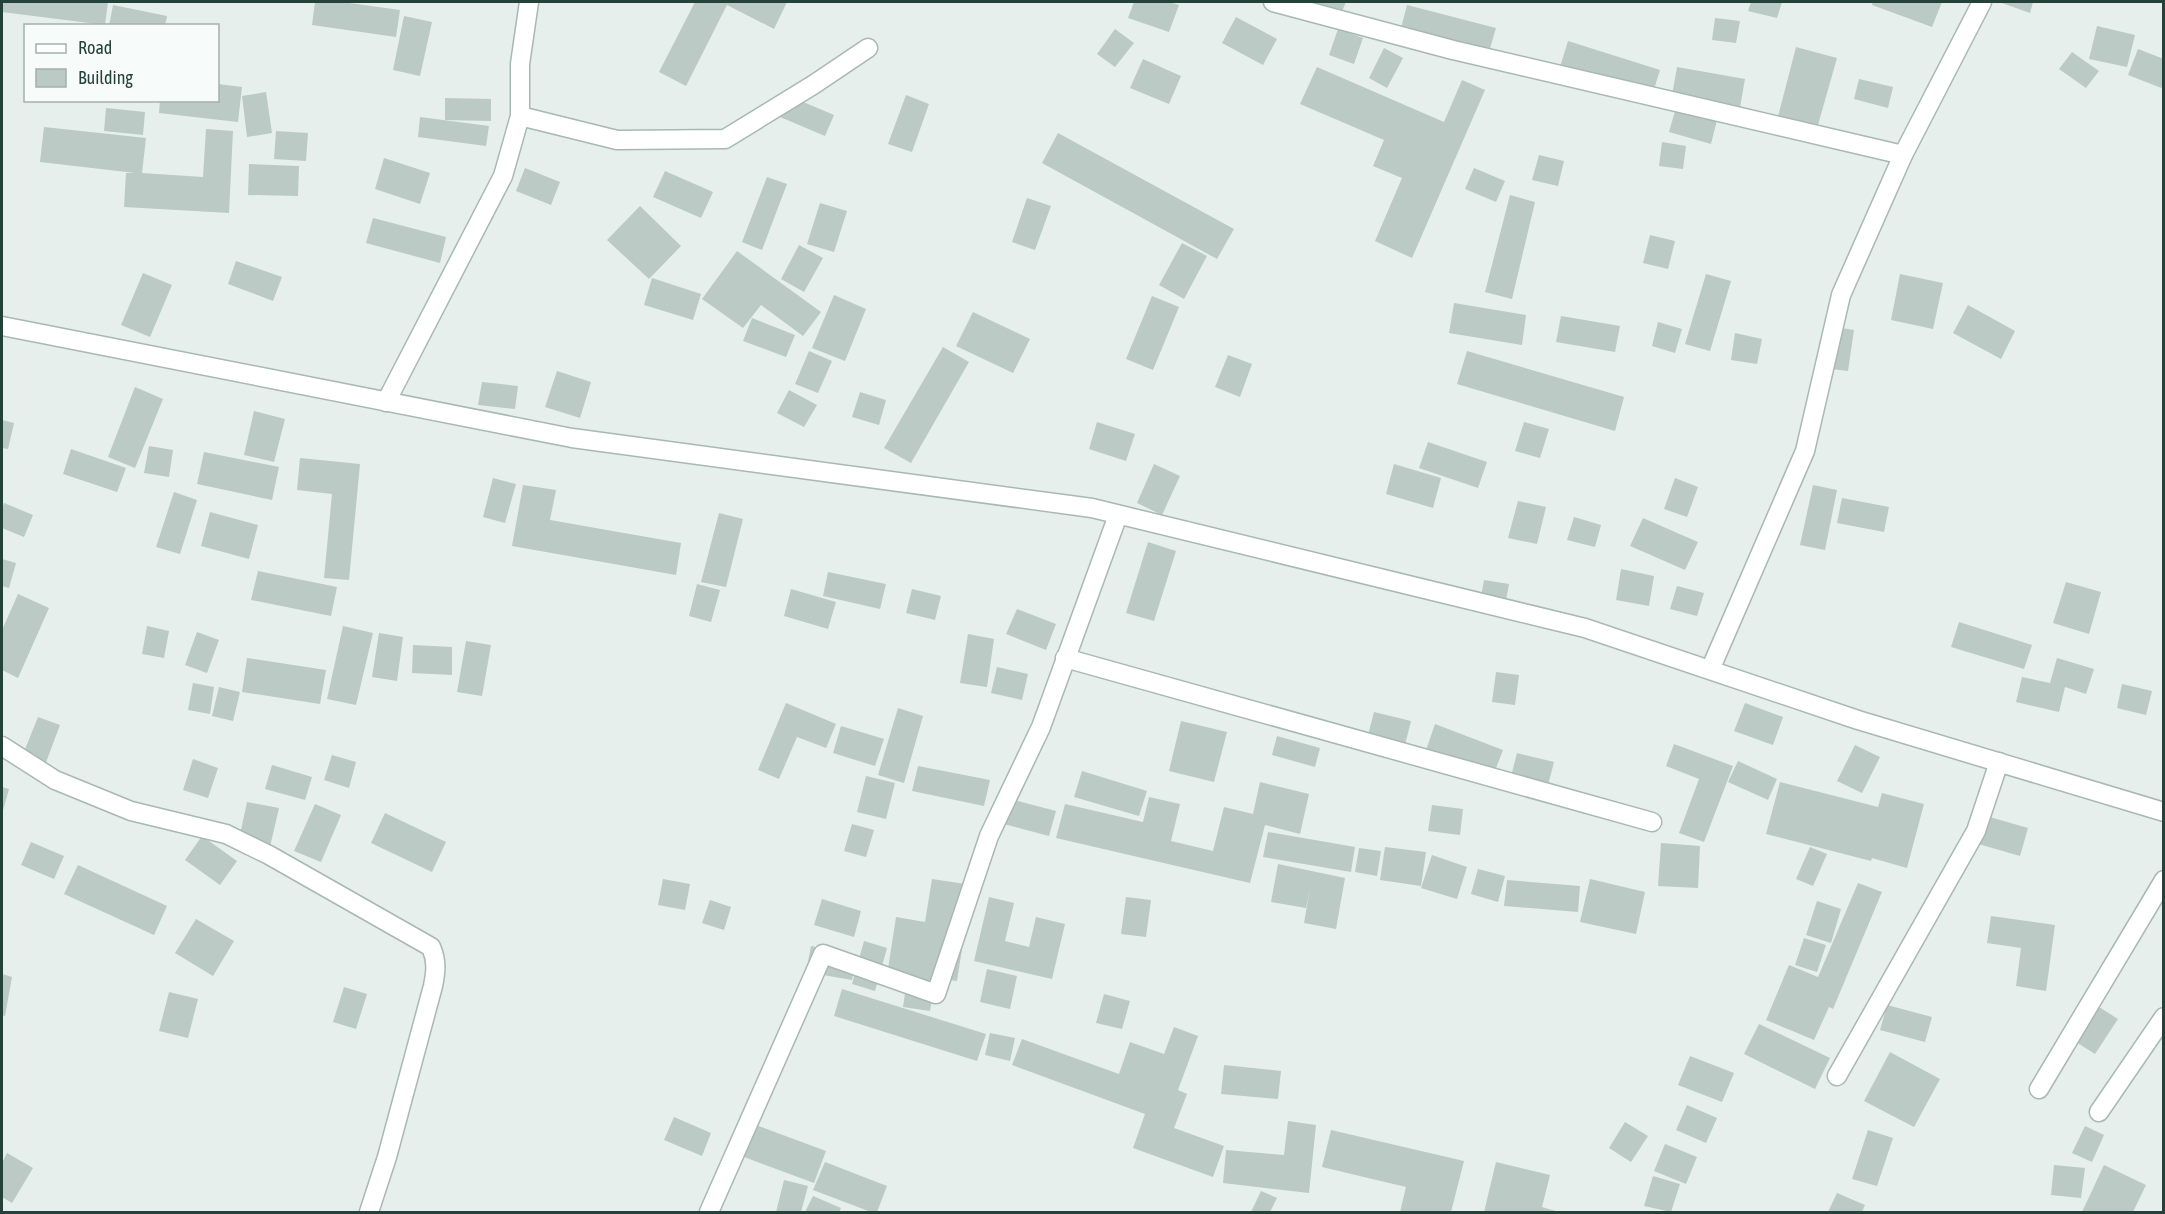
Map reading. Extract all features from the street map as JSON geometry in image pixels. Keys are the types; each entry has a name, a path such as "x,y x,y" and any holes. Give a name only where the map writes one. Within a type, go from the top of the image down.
{"street":[{"path":"386,402 503,176 520,116 520,64 529,2"},
{"path":"1273,2 1453,50 1903,155"},
{"path":"1710,670 1805,450 1841,296 1903,155 1982,2"},
{"path":"520,116 617,140 725,139 868,48"},
{"path":"2,326 572,438 1092,508 1585,628 1858,720 2163,812"},
{"path":"710,1212 824,954 936,994 989,836 1041,727 1118,515"},
{"path":"1065,658 1652,822"},
{"path":"2,747 55,780 131,811 226,834 269,855 431,947 436,968 433,986 387,1157 369,1212"},
{"path":"1838,1076 1976,831 1999,762"},
{"path":"2039,1089 2163,880"},
{"path":"2099,1112 2163,1017"}],"building":[{"path":"2,2 108,2 105,24 2,12"},
{"path":"315,2 342,2 400,10 396,37 312,25"},
{"path":"695,2 787,2 774,29 727,5 686,86 659,72"},
{"path":"1134,2 1169,2 1179,5 1169,32 1128,18"},
{"path":"1299,2 1346,2 1340,16"},
{"path":"1751,2 1782,2 1777,18 1748,11"},
{"path":"1873,2 1942,2 1932,27 1872,5"},
{"path":"1999,2 2033,2 2030,13"},
{"path":"113,5 167,16 165,24 109,24"},
{"path":"1407,5 1496,28 1487,59 1399,36"},
{"path":"404,16 432,22 420,76 393,70"},
{"path":"1236,17 1277,39 1263,65 1222,43"},
{"path":"1715,18 1740,21 1736,43 1712,40"},
{"path":"2097,26 2135,35 2127,67 2089,59"},
{"path":"1115,29 1134,43 1115,67 1097,54"},
{"path":"1338,29 1363,38 1354,64 1329,55"},
{"path":"1568,41 1660,70 1651,99 1559,70"},
{"path":"1796,47 1837,58 1814,139 1775,128"},
{"path":"1384,48 1403,58 1387,88 1369,78"},
{"path":"2138,49 2164,59 2164,89 2128,75"},
{"path":"2072,52 2099,71 2086,88 2059,69"},
{"path":"1143,59 1181,76 1169,104 1130,88"},
{"path":"1317,67 1444,122 1462,80 1485,90 1412,258 1375,241 1402,178 1373,166 1384,140 1300,104"},
{"path":"1677,67 1745,79 1739,113 1671,101"},
{"path":"1859,79 1893,87 1888,108 1854,99"},
{"path":"219,84 242,87 238,122 159,113 160,102 219,102"},
{"path":"266,92 272,133 247,137 242,96"},
{"path":"906,95 929,104 912,152 888,144"},
{"path":"789,96 834,115 825,136 780,117"},
{"path":"445,98 491,99 491,121 445,120"},
{"path":"1677,104 1718,116 1711,144 1669,132"},
{"path":"106,108 145,112 143,135 104,131"},
{"path":"420,117 489,126 486,146 418,137"},
{"path":"44,127 146,138 142,173 203,177 206,129 233,131 229,213 124,207 126,173 135,173 40,162"},
{"path":"276,131 308,133 306,161 274,159"},
{"path":"1058,133 1234,229 1217,259 1042,163"},
{"path":"1662,142 1686,146 1683,169 1659,166"},
{"path":"1539,155 1564,161 1558,186 1532,180"},
{"path":"384,158 430,173 420,204 375,189"},
{"path":"249,164 299,166 298,196 248,195"},
{"path":"525,168 560,182 551,205 516,191"},
{"path":"1474,168 1505,181 1496,202 1465,189"},
{"path":"665,171 713,192 701,218 653,197"},
{"path":"767,177 787,184 762,250 742,242"},
{"path":"1510,195 1535,202 1512,299 1485,292"},
{"path":"1027,198 1051,206 1035,250 1012,242"},
{"path":"820,203 847,211 834,252 807,244"},
{"path":"640,206 681,246 649,279 607,240"},
{"path":"373,218 446,237 440,263 366,243"},
{"path":"1650,235 1675,241 1668,269 1643,263"},
{"path":"1182,243 1207,256 1184,299 1159,285"},
{"path":"799,245 823,258 804,292 781,279"},
{"path":"737,251 821,312 803,336 761,305 743,328 702,299"},
{"path":"236,261 282,277 273,301 228,284"},
{"path":"143,273 172,285 150,337 121,325"},
{"path":"1706,274 1731,281 1710,351 1685,344"},
{"path":"1900,274 1943,283 1933,329 1891,320"},
{"path":"652,278 701,294 693,320 644,305"},
{"path":"834,295 866,309 845,361 812,348"},
{"path":"1152,296 1179,307 1153,370 1126,359"},
{"path":"1454,303 1526,315 1522,345 1449,333"},
{"path":"1968,305 2015,331 2001,359 1953,333"},
{"path":"973,312 1030,339 1013,373 956,346"},
{"path":"1561,316 1620,326 1615,352 1556,342"},
{"path":"752,318 795,335 786,357 743,341"},
{"path":"1658,322 1682,329 1675,353 1652,346"},
{"path":"1829,326 1854,330 1848,371 1823,368"},
{"path":"1735,333 1762,339 1757,364 1731,360"},
{"path":"943,347 969,362 911,463 884,448"},
{"path":"809,351 832,361 818,393 795,384"},
{"path":"1467,351 1624,397 1615,431 1457,384"},
{"path":"1228,355 1252,364 1240,397 1215,387"},
{"path":"557,371 591,382 580,418 545,407"},
{"path":"482,382 518,386 515,409 478,405"},
{"path":"135,387 163,399 135,468 108,457"},
{"path":"789,390 817,405 804,427 777,413"},
{"path":"860,392 886,400 879,425 852,417"},
{"path":"254,411 285,419 274,462 244,455"},
{"path":"2,420 14,423 8,449 2,448"},
{"path":"1097,422 1135,434 1126,461 1089,449"},
{"path":"1524,422 1549,429 1540,458 1515,451"},
{"path":"1428,442 1487,462 1478,488 1419,468"},
{"path":"149,446 173,450 169,477 144,473"},
{"path":"71,449 126,468 117,492 63,474"},
{"path":"204,452 279,467 272,500 197,484"},
{"path":"300,458 360,464 349,580 324,578 332,494 297,490"},
{"path":"1154,464 1180,476 1162,515 1137,503"},
{"path":"1394,464 1441,478 1433,508 1386,494"},
{"path":"493,478 516,484 505,523 483,517"},
{"path":"1675,478 1698,487 1687,517 1664,509"},
{"path":"523,485 556,490 550,520 681,543 676,575 512,546"},
{"path":"1813,485 1837,490 1825,550 1800,545"},
{"path":"174,492 197,500 180,554 156,547"},
{"path":"1842,498 1889,507 1884,532 1837,523"},
{"path":"1518,501 1546,507 1537,544 1508,538"},
{"path":"4,503 33,515 24,537 2,528"},
{"path":"210,512 258,525 249,559 201,546"},
{"path":"719,513 743,519 726,587 701,582"},
{"path":"1574,517 1601,525 1595,547 1567,540"},
{"path":"1643,518 1698,542 1685,570 1630,546"},
{"path":"1148,542 1176,551 1154,621 1126,613"},
{"path":"2,559 16,563 9,588 2,586"},
{"path":"1621,569 1654,576 1649,606 1616,600"},
{"path":"258,571 337,587 331,616 251,600"},
{"path":"828,572 886,584 880,609 823,596"},
{"path":"1484,580 1509,584 1505,606 1480,602"},
{"path":"2066,582 2101,592 2089,634 2053,623"},
{"path":"697,584 720,590 711,622 689,616"},
{"path":"1677,586 1704,593 1697,616 1670,609"},
{"path":"791,589 836,602 828,629 784,616"},
{"path":"912,589 941,596 935,620 906,613"},
{"path":"18,594 49,608 18,678 2,670 2,630"},
{"path":"1017,609 1056,624 1046,650 1006,634"},
{"path":"1959,622 2032,645 2024,669 1951,647"},
{"path":"147,626 169,631 164,658 142,654"},
{"path":"343,626 373,633 356,705 327,699"},
{"path":"197,632 219,640 207,673 185,665"},
{"path":"379,633 403,637 397,681 372,677"},
{"path":"968,634 994,639 987,687 960,683"},
{"path":"466,641 491,645 482,696 457,692"},
{"path":"413,645 452,647 452,675 412,673"},
{"path":"247,658 326,670 320,704 242,692"},
{"path":"2057,658 2094,669 2086,694 2065,687 2059,712 2016,702 2022,677 2050,683"},
{"path":"997,667 1028,674 1022,700 991,693"},
{"path":"1496,672 1519,675 1515,705 1492,702"},
{"path":"193,683 214,687 210,714 188,710"},
{"path":"2122,684 2152,691 2146,715 2117,708"},
{"path":"219,687 240,692 233,721 212,716"},
{"path":"786,703 836,724 826,748 797,737 779,779 758,770"},
{"path":"1745,703 1783,717 1773,745 1734,731"},
{"path":"898,708 923,716 904,783 878,775"},
{"path":"1374,712 1411,721 1405,745 1368,735"},
{"path":"38,717 60,725 42,773 19,764"},
{"path":"1181,721 1227,732 1214,782 1169,771"},
{"path":"1435,724 1503,750 1493,776 1426,750"},
{"path":"841,726 884,739 875,766 833,753"},
{"path":"1277,736 1320,748 1315,767 1272,755"},
{"path":"1674,744 1733,766 1704,842 1679,833 1699,779 1666,766"},
{"path":"1855,745 1880,757 1862,793 1837,781"},
{"path":"1517,753 1554,762 1546,793 1509,784"},
{"path":"332,755 356,762 349,788 324,780"},
{"path":"193,759 218,768 208,798 183,790"},
{"path":"1738,761 1777,779 1768,800 1728,782"},
{"path":"272,765 312,777 305,800 265,789"},
{"path":"918,766 990,780 984,806 912,791"},
{"path":"1082,771 1147,791 1139,816 1074,797"},
{"path":"866,776 895,783 886,819 857,812"},
{"path":"1260,782 1309,794 1300,834 1265,825 1250,883 1056,838 1065,804 1143,822 1149,797 1180,804 1171,841 1213,851 1224,807 1253,814"},
{"path":"1780,782 1878,807 1882,793 1924,804 1907,868 1766,834"},
{"path":"2,787 9,789 2,814"},
{"path":"1007,798 1056,811 1049,836 1000,823"},
{"path":"247,802 279,808 269,851 238,844"},
{"path":"315,804 341,815 321,862 294,851"},
{"path":"1432,805 1463,809 1460,835 1428,831"},
{"path":"385,813 446,842 432,872 371,843"},
{"path":"1976,813 2028,828 2020,856 1968,841"},
{"path":"852,824 874,830 866,857 844,851"},
{"path":"1268,832 1355,847 1351,872 1263,857"},
{"path":"202,836 237,861 220,885 185,860"},
{"path":"31,842 64,856 54,879 21,865"},
{"path":"1661,843 1700,846 1698,888 1658,886"},
{"path":"1385,847 1426,852 1421,886 1380,880"},
{"path":"1810,847 1827,854 1813,886 1796,879"},
{"path":"1359,848 1381,851 1377,876 1355,872"},
{"path":"1432,855 1467,867 1457,899 1421,888"},
{"path":"1278,864 1345,878 1336,929 1304,923 1310,888 1306,908 1271,902"},
{"path":"78,865 167,906 154,935 64,894"},
{"path":"1478,869 1505,876 1498,902 1471,894"},
{"path":"663,879 690,884 685,910 658,905"},
{"path":"932,879 972,885 957,981 935,978 930,1011 903,1007 907,979 887,975 896,917 925,922"},
{"path":"1590,879 1645,892 1636,934 1580,922"},
{"path":"1507,880 1580,886 1578,912 1504,906"},
{"path":"1858,883 1882,892 1833,1009 1829,1007 1814,1040 1766,1020 1789,965 1818,977"},
{"path":"989,897 1014,903 1005,941 1029,947 1036,917 1065,924 1052,979 974,961"},
{"path":"1126,897 1151,900 1146,937 1121,934"},
{"path":"822,899 861,911 854,937 814,925"},
{"path":"710,900 731,907 724,930 702,923"},
{"path":"1817,901 1841,909 1831,943 1806,935"},
{"path":"1991,916 2055,925 2046,991 2016,986 2021,948 1987,943"},
{"path":"196,919 234,941 213,976 175,953"},
{"path":"1804,938 1826,945 1817,972 1795,965"},
{"path":"864,941 887,948 875,991 852,984"},
{"path":"811,946 857,955 852,980 806,972"},
{"path":"987,969 1017,976 1010,1009 980,1002"},
{"path":"2,974 12,977 5,1016 2,1015"},
{"path":"344,987 367,994 356,1029 333,1022"},
{"path":"842,989 986,1034 977,1061 834,1016"},
{"path":"169,992 198,999 188,1038 159,1031"},
{"path":"1104,994 1130,1001 1122,1029 1096,1023"},
{"path":"2088,1000 2118,1019 2095,1054 2065,1035"},
{"path":"1887,1005 1932,1017 1925,1042 1880,1030"},
{"path":"1759,1024 1830,1058 1815,1089 1744,1054"},
{"path":"1174,1027 1198,1036 1178,1090 1187,1094 1174,1128 1224,1146 1213,1177 1133,1148 1145,1114 1012,1065 1022,1039 1119,1074 1130,1042 1164,1054"},
{"path":"990,1033 1015,1038 1010,1061 985,1055"},
{"path":"1890,1052 1940,1079 1914,1127 1864,1101"},
{"path":"1690,1056 1734,1073 1722,1102 1678,1085"},
{"path":"1224,1065 1281,1071 1278,1099 1221,1094"},
{"path":"1687,1105 1717,1118 1706,1143 1676,1130"},
{"path":"674,1117 711,1133 702,1156 664,1140"},
{"path":"740,1119 826,1151 814,1183 728,1151"},
{"path":"1288,1121 1316,1125 1309,1193 1223,1183 1226,1150 1284,1155"},
{"path":"1625,1122 1648,1136 1631,1162 1609,1148"},
{"path":"2085,1126 2104,1135 2092,1162 2072,1153"},
{"path":"1331,1130 1464,1161 1451,1212 1400,1212 1406,1187 1322,1167"},
{"path":"1868,1130 1893,1138 1877,1186 1852,1179"},
{"path":"1665,1144 1697,1157 1686,1184 1654,1171"},
{"path":"7,1153 33,1168 12,1203 2,1197 2,1163"},
{"path":"825,1162 887,1186 877,1212 871,1212 813,1190"},
{"path":"1496,1162 1550,1175 1542,1207 1559,1212 1484,1212"},
{"path":"2054,1165 2085,1168 2081,1198 2051,1195"},
{"path":"2104,1165 2146,1185 2133,1212 2082,1212"},
{"path":"1653,1176 1680,1184 1671,1212 1644,1206"},
{"path":"784,1180 808,1186 801,1212 776,1212"},
{"path":"1261,1191 1277,1198 1270,1212 1251,1212"},
{"path":"1837,1193 1865,1205 1862,1212 1828,1212"},
{"path":"813,1196 841,1208 839,1212 805,1212"}]}
